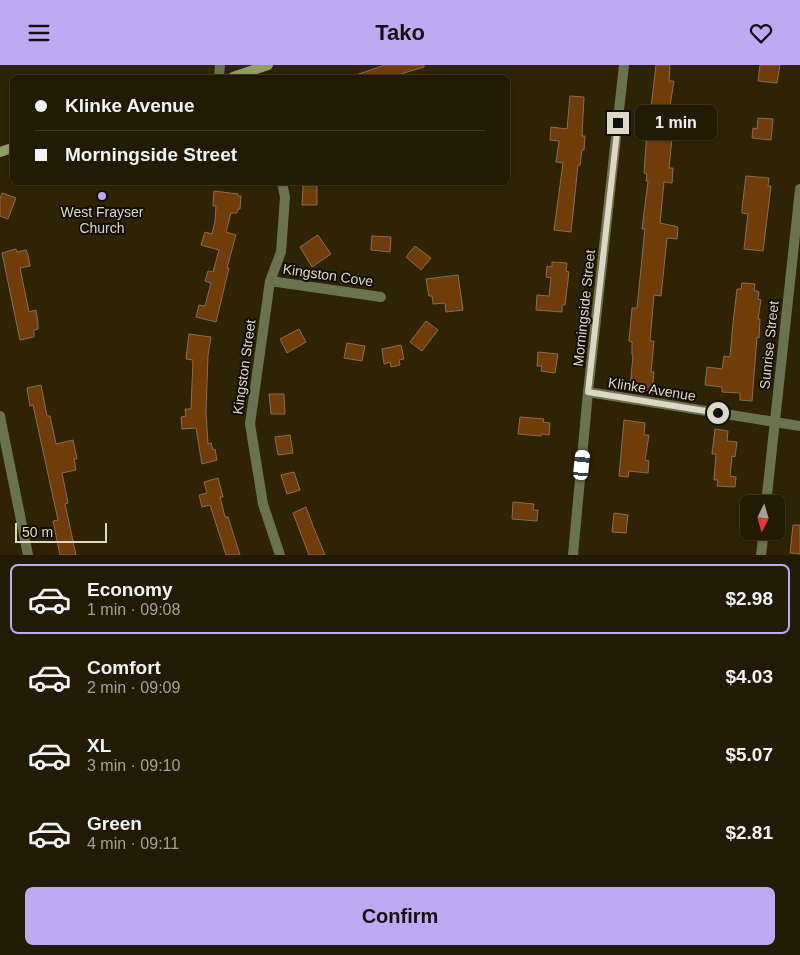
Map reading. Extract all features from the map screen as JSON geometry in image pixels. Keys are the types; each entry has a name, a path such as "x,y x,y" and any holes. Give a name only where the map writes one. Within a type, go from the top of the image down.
{"main road":[{"path":"247,75 268,65"}],"street":[{"name":"Morningside Street","path":"573,555 588,392 624,65"},
{"name":"Kingston Street","path":"280,555 263,504 250,424 270,281 281,253 285,197 282,185"},
{"name":"Sunrise Street","path":"767,495 800,189"},
{"name":"Kingston Cove","path":"270,281 382,297"},
{"name":"Klinke Avenue","path":"588,392 800,426"},
{"path":"0,416 28,555"},
{"path":"761,555 763,540"}],"building":[{"path":"385,65 424,65 424,67 401,75 356,75"},
{"path":"656,65 670,65 669,81 674,81 668,118 674,119 669,168 673,168 672,183 664,182 660,223 678,227 677,239 667,238 661,296 654,295 650,341 654,341 651,372 654,372 652,391 630,388 633,355 632,342 629,341 632,308 637,308 645,229 642,229 648,181 646,181 647,174 644,173 648,116 650,116"},
{"path":"760,65 780,65 777,83 758,81"},
{"path":"570,96 584,97 582,136 585,136 584,150 582,150 580,165 578,165 571,232 554,230 563,163 556,162 559,141 550,140 551,127 567,129"},
{"path":"758,118 773,119 771,140 752,138 753,128 757,129"},
{"path":"746,176 769,178 768,186 771,186 763,251 744,249 748,214 742,213 742,208"},
{"path":"303,186 317,186 317,205 302,205"},
{"path":"214,191 241,196 240,209 238,209 237,213 231,213 226,232 236,235 216,322 196,317 199,305 205,306 211,283 205,281 208,271 213,272 219,250 201,245 205,232 212,234 216,206 213,206"},
{"path":"2,193 16,198 8,219 0,216"},
{"path":"318,235 331,254 312,267 300,247"},
{"path":"372,236 391,237 390,252 371,250"},
{"path":"415,246 431,258 421,270 406,257"},
{"path":"16,249 17,252 26,250 28,255 30,266 20,268 29,312 36,310 38,323 38,329 34,330 34,337 20,340 2,253"},
{"path":"552,262 567,263 566,271 569,272 565,305 562,305 562,312 536,310 537,295 549,296 551,278 546,277 547,266 552,267"},
{"path":"458,275 463,310 446,312 445,303 433,304 432,296 429,296 426,279"},
{"path":"742,283 755,284 754,290 759,292 758,299 761,300 752,401 740,400 740,393 722,392 722,387 705,385 707,367 722,369 724,356 730,357 737,289 741,289"},
{"path":"426,321 438,330 422,351 410,342"},
{"path":"299,329 306,342 287,353 280,339"},
{"path":"189,334 211,337 208,355 206,411 208,444 211,443 213,450 215,449 217,460 202,464 196,428 182,429 181,417 186,416 185,409 191,409 193,360 186,359"},
{"path":"347,343 365,346 362,361 344,358"},
{"path":"401,345 404,359 399,360 400,365 391,367 390,362 384,364 382,349"},
{"path":"538,352 558,354 555,373 541,371 542,366 537,366"},
{"path":"41,385 47,416 50,416 56,444 73,440 77,459 74,459 76,470 62,473 68,503 65,504 76,555 60,555 53,521 58,520 33,405 30,406 27,388"},
{"path":"269,394 284,394 285,414 271,414"},
{"path":"520,417 544,419 543,422 550,423 549,435 518,434"},
{"path":"624,420 645,423 644,435 649,435 645,460 649,461 648,473 629,471 628,477 619,476"},
{"path":"715,429 728,431 727,441 737,442 735,457 732,456 730,476 736,477 735,487 717,486 718,480 714,480 716,454 712,454"},
{"path":"290,435 293,453 278,455 275,437"},
{"path":"294,472 300,490 287,494 281,475"},
{"path":"218,478 223,497 220,497 225,517 228,517 240,555 226,555 210,505 202,507 199,495 207,493 204,482"},
{"path":"513,502 534,504 533,510 538,510 537,521 512,519"},
{"path":"306,507 325,555 309,555 293,513"},
{"path":"614,513 628,515 626,533 612,532"},
{"path":"793,525 800,525 800,554 790,553"}],"place":[{"name":"West Frayser Church","path":"102,196"}],"route":[{"path":"618,123 588,392 718,413"}]}
